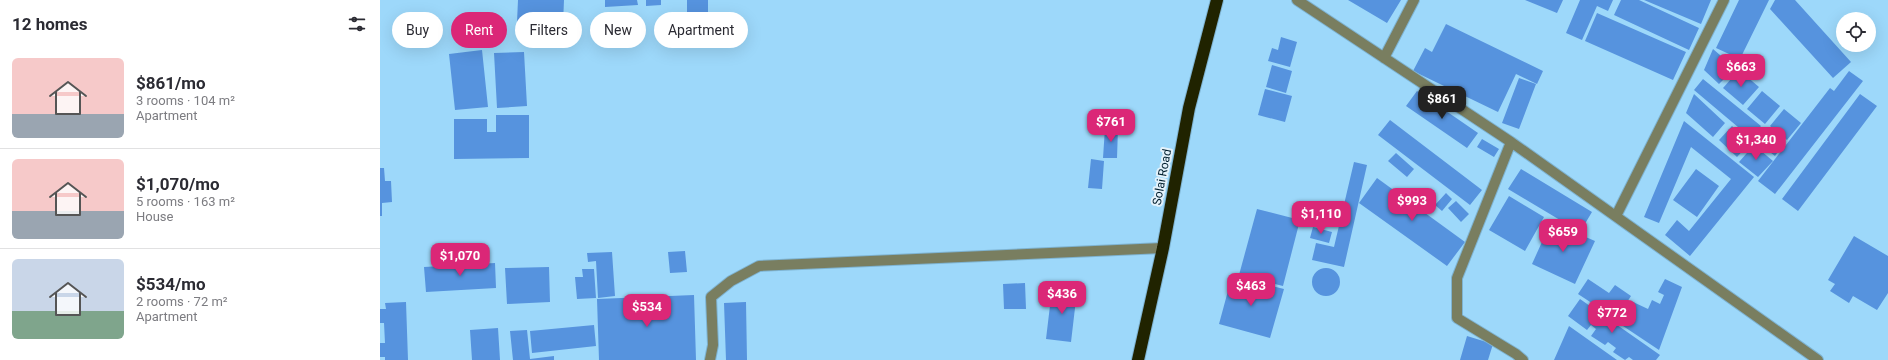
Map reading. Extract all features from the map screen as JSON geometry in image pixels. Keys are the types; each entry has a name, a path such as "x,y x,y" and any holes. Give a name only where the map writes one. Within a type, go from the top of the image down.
{"highway":[{"name":"Solai Road","path":"1138,360 1163,248 1189,108 1217,0"}],"street":[{"path":"1297,0 1511,142 1818,360"},
{"path":"1384,58 1414,0"},
{"path":"1616,216 1724,0"},
{"path":"1511,142 1457,278 1457,318 1516,354 1523,360"},
{"path":"710,360 713,345 711,297 731,281 759,266 1163,248"}],"building":[{"path":"518,0 564,0 564,12 517,12"},
{"path":"605,0 637,0 638,5 605,7"},
{"path":"646,0 661,0 661,5 646,6"},
{"path":"687,0 708,0 708,12 687,12"},
{"path":"1348,0 1401,0 1387,23"},
{"path":"1525,0 1563,0 1557,13"},
{"path":"1580,0 1613,0 1608,11 1597,6 1582,40 1566,33"},
{"path":"1621,0 1639,0 1699,28 1689,50 1614,15"},
{"path":"1644,0 1711,0 1701,24"},
{"path":"1739,0 1769,0 1740,59 1716,48"},
{"path":"1775,0 1795,0 1836,45 1836,52 1842,52 1851,62 1833,78 1770,9"},
{"path":"1597,13 1686,52 1673,80 1585,41"},
{"path":"1446,24 1543,71 1537,84 1516,74 1498,112 1413,71 1425,48 1432,52"},
{"path":"1281,37 1297,42 1290,67 1268,61 1272,48 1278,50"},
{"path":"1713,49 1735,68 1719,84 1704,70"},
{"path":"482,50 488,107 455,110 449,54"},
{"path":"524,52 527,106 497,108 494,53"},
{"path":"1272,65 1292,71 1286,93 1266,87"},
{"path":"1739,70 1759,87 1743,105 1723,88"},
{"path":"1849,71 1863,81 1775,194 1758,181 1830,88 1834,91"},
{"path":"1519,78 1536,84 1519,129 1502,123"},
{"path":"1703,79 1761,126 1751,138 1694,90"},
{"path":"1265,89 1292,96 1285,122 1258,115"},
{"path":"1417,91 1478,133 1467,148 1406,106"},
{"path":"1762,91 1780,106 1765,124 1747,109"},
{"path":"1694,94 1725,123 1713,137 1686,113"},
{"path":"1860,94 1877,106 1798,211 1782,199"},
{"path":"1784,109 1801,123 1787,140 1770,126"},
{"path":"496,115 529,115 529,158 454,159 454,119 487,119 487,132 496,132"},
{"path":"1390,120 1482,190 1470,205 1378,135"},
{"path":"1684,121 1754,177 1690,256 1665,235 1677,220 1689,231 1731,179 1691,147 1659,223 1644,217"},
{"path":"1732,126 1750,143 1737,157 1719,140"},
{"path":"1105,128 1118,128 1117,158 1103,158"},
{"path":"1769,130 1785,142 1775,156 1758,143"},
{"path":"1482,139 1499,149 1494,157 1477,147"},
{"path":"1754,145 1773,161 1758,177 1739,162"},
{"path":"1396,153 1414,169 1407,177 1388,161"},
{"path":"1091,159 1104,161 1102,189 1088,188"},
{"path":"1354,162 1367,165 1344,267 1312,260 1316,243 1334,247"},
{"path":"380,168 384,168 385,181 391,181 392,202 382,203 382,216 380,216"},
{"path":"1521,169 1592,212 1580,232 1508,189"},
{"path":"1696,169 1719,186 1697,217 1673,200"},
{"path":"1377,178 1465,242 1447,266 1359,203"},
{"path":"1446,193 1452,199 1442,211 1435,205"},
{"path":"1509,196 1544,217 1525,251 1489,230"},
{"path":"1456,201 1469,214 1461,222 1448,208"},
{"path":"1257,209 1300,220 1283,286 1239,275"},
{"path":"1551,222 1595,241 1575,284 1532,264"},
{"path":"1313,227 1332,232 1329,243 1310,238"},
{"path":"1854,236 1888,256 1888,293 1877,310 1853,296 1849,303 1830,291 1835,284 1828,280"},
{"path":"685,251 687,272 670,273 668,252"},
{"path":"612,252 615,296 598,298 596,261 588,262 587,253"},
{"path":"495,263 496,288 426,292 424,267"},
{"path":"549,267 550,302 507,304 505,268"},
{"path":"1326,268 1336,272 1340,282 1336,292 1326,296 1316,292 1312,282 1316,272"},
{"path":"582,269 594,269 596,298 577,299 575,277 583,277"},
{"path":"1232,276 1284,289 1270,338 1219,324"},
{"path":"1588,279 1609,293 1615,285 1631,296 1616,319 1578,294"},
{"path":"1665,279 1682,287 1659,350 1620,324 1631,301 1648,309 1652,300 1660,304 1664,295 1658,292"},
{"path":"1025,283 1026,309 1004,309 1003,284"},
{"path":"1052,289 1077,291 1071,342 1046,339"},
{"path":"694,295 696,360 599,360 597,299"},
{"path":"1580,299 1660,355 1656,360 1633,360 1629,357 1625,360 1613,352 1616,348 1608,342 1605,345 1591,336 1596,329 1591,325 1587,330 1568,316"},
{"path":"406,302 408,360 385,360 385,357 380,357 380,343 385,343 384,323 380,323 380,309 386,309 385,303"},
{"path":"746,302 747,360 726,360 724,303"},
{"path":"594,325 596,346 532,353 530,331"},
{"path":"1569,326 1617,360 1554,360"},
{"path":"498,328 500,360 472,360 470,330"},
{"path":"527,330 530,359 554,356 554,360 513,360 510,331"},
{"path":"1467,336 1493,344 1488,360 1460,360"}]}
